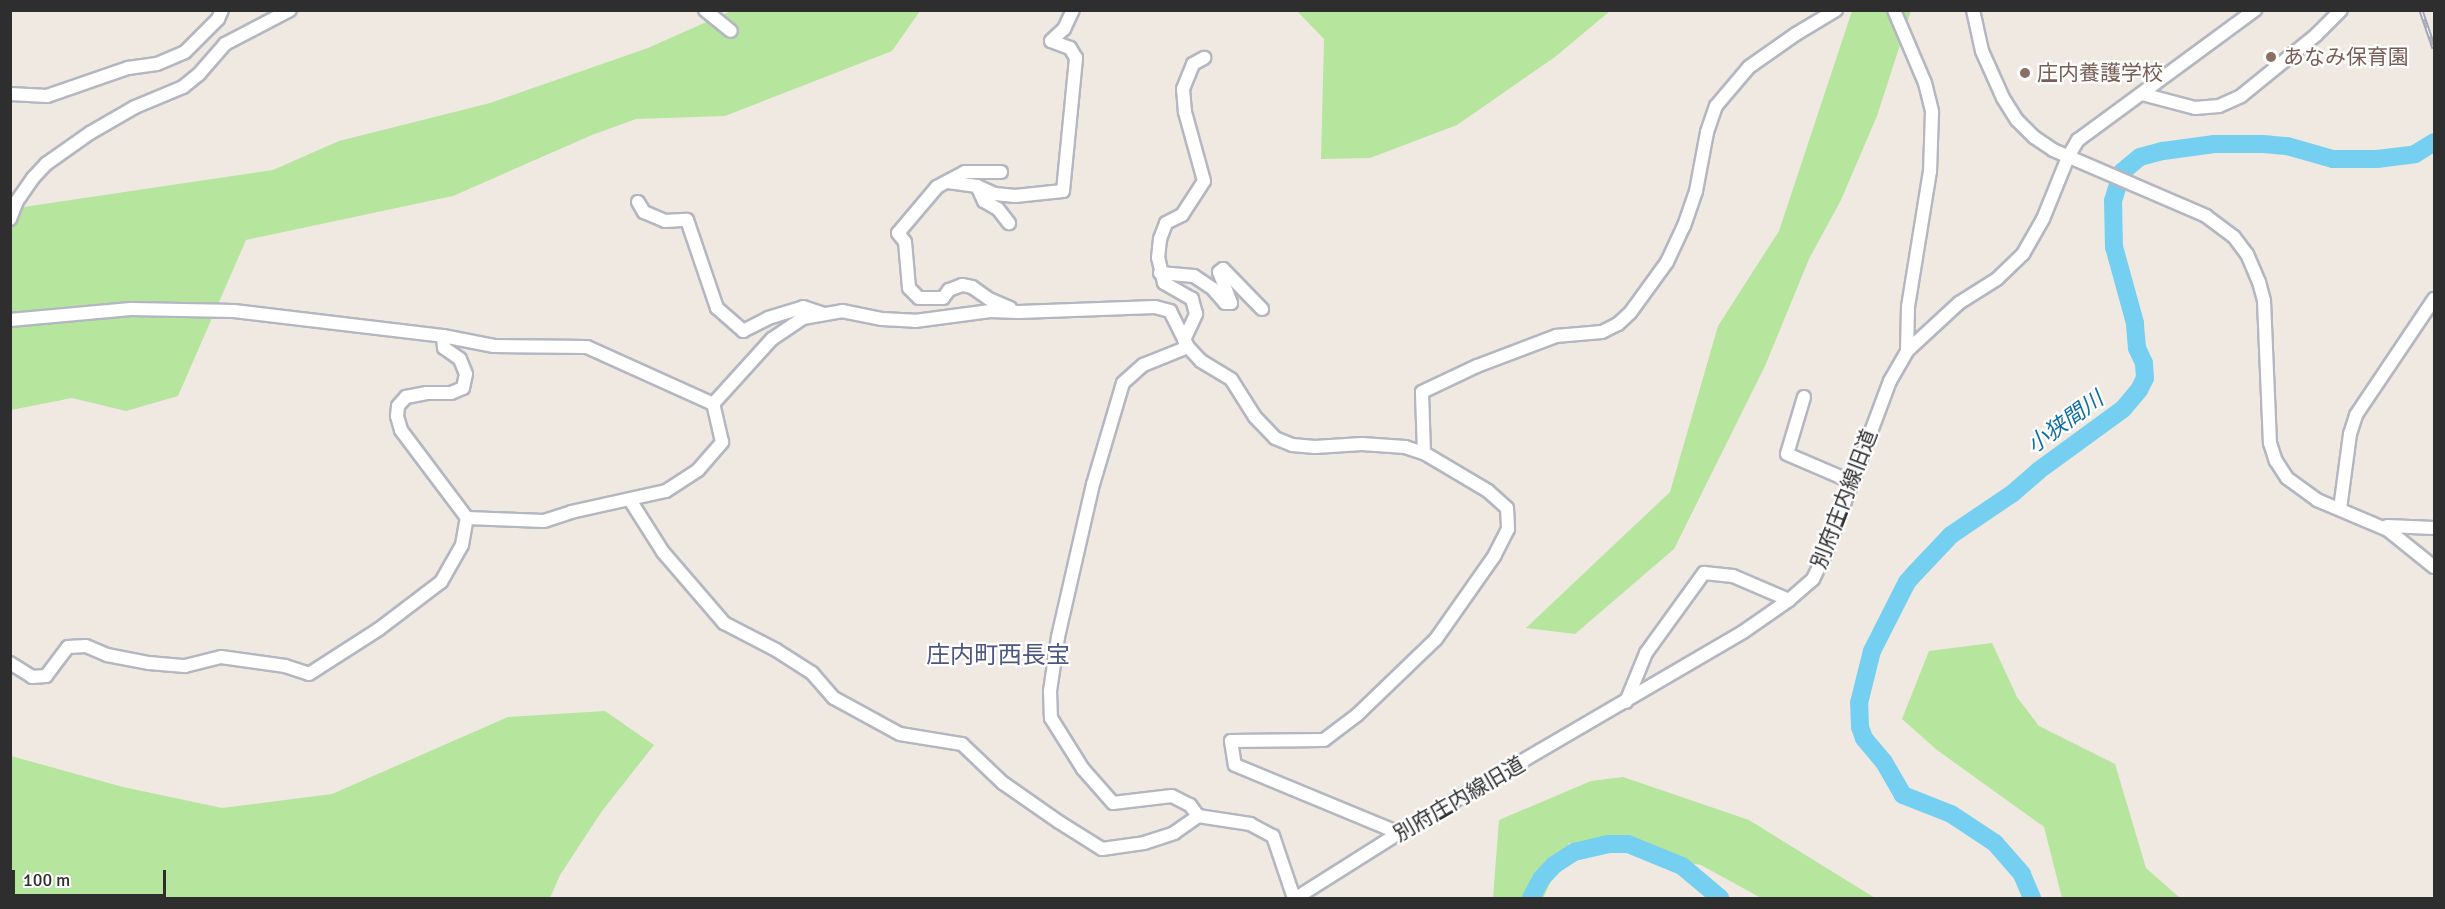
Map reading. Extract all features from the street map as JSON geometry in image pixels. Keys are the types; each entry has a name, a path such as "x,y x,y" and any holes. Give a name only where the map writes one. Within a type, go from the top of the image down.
{"street":[{"path":"10,94 47,96 128,68 157,64 184,52 218,19 222,10"},
{"path":"10,219 17,201 33,178 46,165 90,134 135,107 183,87 199,74 225,44 290,10"},
{"path":"705,10 731,31"},
{"path":"948,182 977,186 995,194 1015,196 1063,191 1076,58 1070,48 1051,41 1064,29 1073,10"},
{"path":"1424,453 1422,392 1477,366 1556,336 1602,332 1618,324 1630,313 1667,262 1684,226 1696,191 1707,132 1716,106 1749,68 1796,34 1836,10"},
{"path":"1894,10 1925,83 1932,112 1930,171 1908,307 1907,351"},
{"path":"1973,10 1982,51 2010,110 2034,137 2067,157 2206,216 2234,237 2252,263 2262,291 2266,326 2269,432 2276,461 2287,478 2300,490 2317,500 2372,522 2394,528 2434,528"},
{"name":"別府庄内線旧道","path":"1295,898 1399,833 1743,632 1789,600 1813,579 1826,552 1890,381 1907,351 1959,303 1997,279 2023,254 2043,219 2067,157 2084,135 2255,10"},
{"path":"2142,94 2195,108 2219,106 2241,96 2316,35 2341,10"},
{"path":"1198,816 1190,805 1172,796 1113,803 1083,769 1051,718 1049,705 1058,637 1069,587 1093,484 1122,383 1143,365 1186,343 1196,314 1192,299 1164,283 1160,273 1160,239 1166,223 1182,214 1204,181 1185,112 1183,89 1193,64 1204,58"},
{"path":"1001,172 964,172 937,187 898,233 905,242 909,288 919,298 933,300 943,298 949,291 962,285 1019,312"},
{"path":"977,186 984,201 998,209 1010,223"},
{"path":"638,202 644,212 665,221 687,220 717,308 743,331 768,318 803,306 826,314"},
{"path":"1160,273 1194,276 1212,289 1225,303 1230,303 1219,272 1223,269 1262,309"},
{"path":"2340,509 2350,434 2356,415 2434,300"},
{"path":"713,404 772,339 803,318 842,311 882,319 915,321 990,311 1155,307 1170,311 1186,343 1201,361 1231,379 1255,417 1275,438 1292,445 1315,447 1362,444 1404,447 1424,453 1488,491 1508,508 1508,529 1484,571 1436,639 1357,715 1324,740 1245,739 1231,741 1231,757 1235,765 1369,823 1399,833"},
{"path":"10,320 131,309 234,311 443,336 494,346 586,347 713,404"},
{"path":"10,663 32,677 46,676 68,647 86,646 107,655 149,663 185,666 221,657 285,666 309,674 379,629 441,582 462,545 466,518 401,430 397,416 398,406 406,397 427,393 450,393 463,388 466,374 460,359 444,348 443,336"},
{"path":"1804,397 1787,454 1852,482"},
{"path":"466,518 544,521 571,512 630,501 666,491 698,470 722,442 713,404"},
{"path":"630,501 663,552 724,623 776,650 812,673 834,698 900,734 962,744 1003,783 1102,849 1144,843 1174,833 1198,816 1250,824 1273,837 1295,898"},
{"path":"2372,522 2397,536 2434,567"},
{"path":"1626,702 1646,653 1704,573 1733,576 1789,600"}],"green space":[{"path":"731,11 920,11 892,51 725,116 636,119 592,135 453,196 246,240 178,396 126,411 72,398 11,410 10,209 273,170 339,141 490,103 648,48"},
{"path":"1297,11 1610,11 1555,57 1457,125 1370,158 1321,159 1324,39"},
{"path":"1852,11 1911,11 1877,116 1841,200 1809,259 1765,366 1674,549 1575,634 1526,628 1670,492 1718,326 1779,231"},
{"path":"1992,643 2017,697 2039,726 2115,764 2146,868 2180,898 2062,898 2044,827 1937,750 1902,719 1929,651"},
{"path":"605,711 654,745 602,811 560,875 550,898 11,898 11,756 123,787 222,808 332,794 508,717"},
{"path":"1623,777 1749,820 1875,898 1761,898 1701,865 1569,843 1543,898 1493,898 1499,820 1591,781"}],"waterway":[{"name":"小狭間川","path":"2032,898 2022,874 1995,843 1951,814 1903,795 1883,761 1864,738 1860,727 1859,703 1872,651 1907,582 1951,535 2013,493 2038,471 2123,409 2139,390 2145,378 2144,363 2137,348 2135,323 2114,247 2113,201 2122,172 2140,157 2163,151 2215,144 2287,146 2333,159 2377,159 2415,154 2434,142"},
{"name":"小狭間川","path":"1531,898 1541,879 1554,865 1574,852 1608,844 1628,844 1682,866 1720,898"}],"railway":[{"path":"2421,10 2434,48"}],"place":[{"name":"あなみ保育園","path":"2271,57"},
{"name":"庄内養護学校","path":"2025,73"}],"district":[{"name":"庄内町西長宝","path":"998,656"}]}
